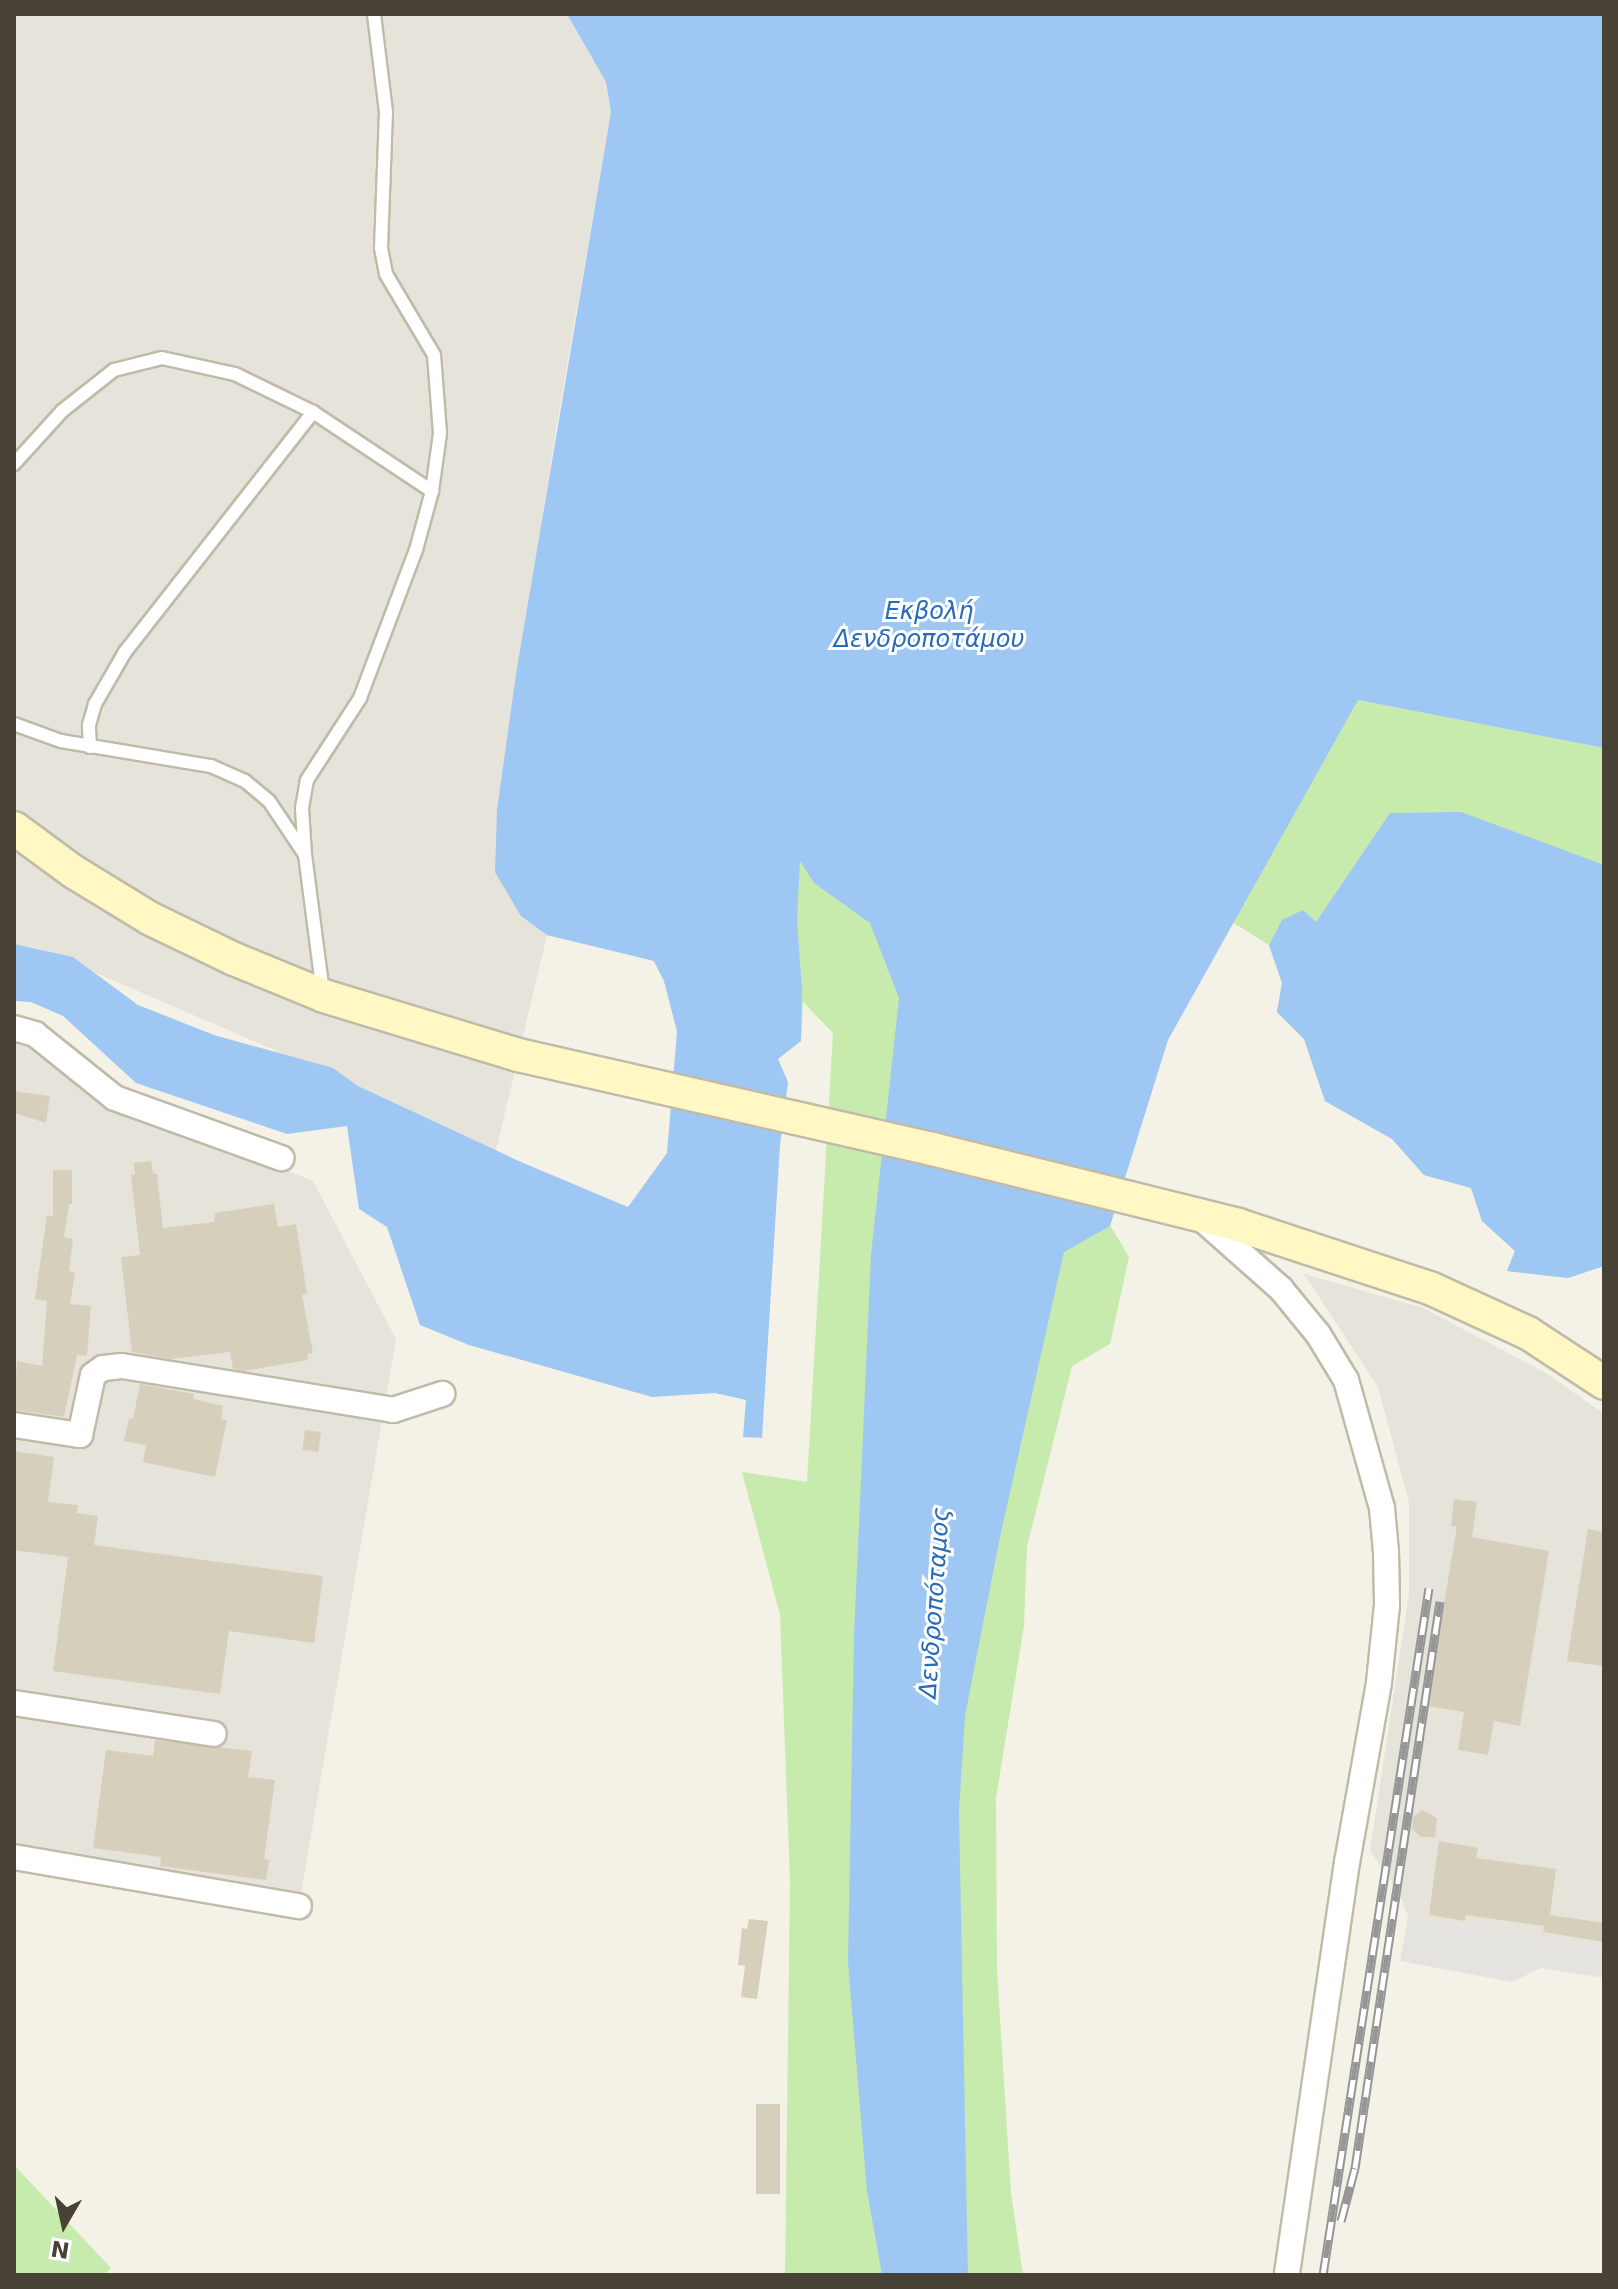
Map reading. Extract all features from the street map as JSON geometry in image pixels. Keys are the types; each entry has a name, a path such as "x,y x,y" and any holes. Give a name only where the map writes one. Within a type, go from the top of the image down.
{"street":[{"path":"14,828 74,872 149,918 234,959 324,996 409,1025 1198,1215 1342,1257 1430,1288 1528,1333 1604,1383"},
{"path":"14,1028 35,1034 115,1098 281,1158"},
{"path":"1198,1215 1281,1289 1318,1334 1346,1380 1382,1508 1387,1605 1379,1683 1347,1862 1287,2275"},
{"path":"14,1425 80,1435 93,1375 103,1368 122,1366 393,1410 442,1394"},
{"path":"14,1703 214,1734"},
{"path":"14,1857 299,1906"}],"lane":[{"path":"324,996 305,855 302,808 307,780 360,698 416,550 432,491 440,433 434,355 386,274 381,248 386,112 374,14"},
{"path":"14,464 62,411 114,370 162,358 235,374 313,412 432,491"},
{"path":"90,747 91,714 125,652 313,412"},
{"path":"14,724 50,738 90,747 211,766 245,781 269,801 305,855"}],"shaded area":[{"path":"14,14 567,14 606,82 611,112 556,429 497,810 521,916 547,935 496,1151 358,1086 38,948 14,946"},
{"path":"14,1039 64,1060 187,1129 313,1181 396,1339 299,1906 14,1857"},
{"path":"1304,1274 1423,1308 1548,1374 1604,1414 1604,1947 1408,1916 1397,1889 1370,1851 1409,1593 1409,1503 1378,1387"},
{"path":"1408,1916 1604,1947 1604,1978 1541,1968 1512,1982 1400,1961"}],"green space":[{"path":"1358,700 1604,748 1604,1266 1568,1278 1507,1271 1515,1251 1482,1221 1471,1188 1424,1175 1392,1139 1325,1101 1304,1039 1277,1012 1282,983 1269,945 1216,912 1137,1086 1107,1220 1129,1257 1110,1344 1072,1366 1027,1547 1024,1626 996,1798 997,1970 1011,2193 1023,2275 785,2275 790,1881 780,1615 742,1472 807,1482 833,1033 803,1002 801,1042 677,1031 664,981 653,960 547,935 521,916 495,872"},
{"path":"14,2165 111,2268 103,2275 14,2275"}],"water":[{"path":"567,14 1604,14 1604,748 1358,700 1168,1040 1110,1226 1064,1252 1000,1537 965,1716 959,1811 968,2275 882,2275 867,2191 848,1962 854,1635 871,1255 899,998 870,923 814,883 800,861 797,920 802,990 801,1041 778,1059 788,1082 780,1145 762,1438 743,1437 746,1400 715,1393 652,1397 469,1345 420,1325 387,1227 359,1209 347,1126 287,1134 136,1083 63,1016 31,1002 14,1001 14,944 73,957 138,1005 214,1035 333,1068 358,1086 521,1162 628,1207 667,1153 677,1031 664,981 654,961 547,935 521,916 495,872 497,810 516,674 611,112 606,82"},
{"path":"1461,812 1604,865 1604,1266 1568,1278 1507,1271 1515,1251 1482,1221 1471,1188 1424,1175 1392,1139 1325,1101 1304,1039 1277,1012 1282,983 1269,945 1282,920 1303,910 1316,922 1390,813"}],"building":[{"path":"14,1091 50,1096 46,1123 14,1113"},
{"path":"151,1161 153,1174 157,1174 163,1228 214,1222 215,1213 274,1204 278,1227 296,1224 307,1294 302,1295 313,1353 307,1354 308,1360 244,1371 233,1369 230,1352 170,1359 132,1352 121,1257 140,1255 131,1175 135,1174 134,1163"},
{"path":"53,1170 72,1170 72,1204 69,1204 64,1237 73,1239 69,1271 75,1272 70,1304 91,1306 87,1356 77,1355 64,1417 14,1410 17,1361 42,1366 47,1301 35,1299 47,1215 53,1216"},
{"path":"140,1384 194,1394 193,1399 223,1406 221,1419 227,1420 215,1477 143,1462 146,1445 124,1441 129,1418 133,1419"},
{"path":"305,1430 321,1432 318,1452 303,1450"},
{"path":"14,1451 54,1457 48,1502 78,1505 77,1513 98,1516 94,1545 323,1576 314,1643 229,1631 220,1694 53,1671 68,1557 14,1550"},
{"path":"1454,1499 1477,1502 1472,1537 1549,1551 1520,1726 1494,1721 1488,1755 1458,1750 1464,1712 1427,1706 1457,1526 1451,1526"},
{"path":"1588,1529 1604,1532 1604,1666 1567,1661"},
{"path":"155,1740 252,1751 248,1777 275,1780 264,1859 269,1860 266,1880 160,1866 161,1857 93,1848 106,1750 153,1756"},
{"path":"1422,1810 1437,1818 1435,1837 1421,1837 1412,1829 1413,1817"},
{"path":"1439,1841 1478,1848 1476,1858 1556,1869 1550,1915 1604,1923 1604,1942 1543,1932 1544,1926 1466,1915 1465,1921 1429,1915"},
{"path":"749,1919 768,1921 757,1999 741,1997 745,1966 738,1965 742,1928 747,1929"},
{"path":"756,2104 780,2104 780,2194 756,2194"}],"railway":[{"path":"1323,2275 1429,1588"},
{"path":"1341,2221 1355,2168 1440,1601"}],"water label":[{"name":"Εκβολή Δενδροποτάμου","path":"929,626"},
{"name":"Δενδροπόταμος","path":"935,1603"}]}
